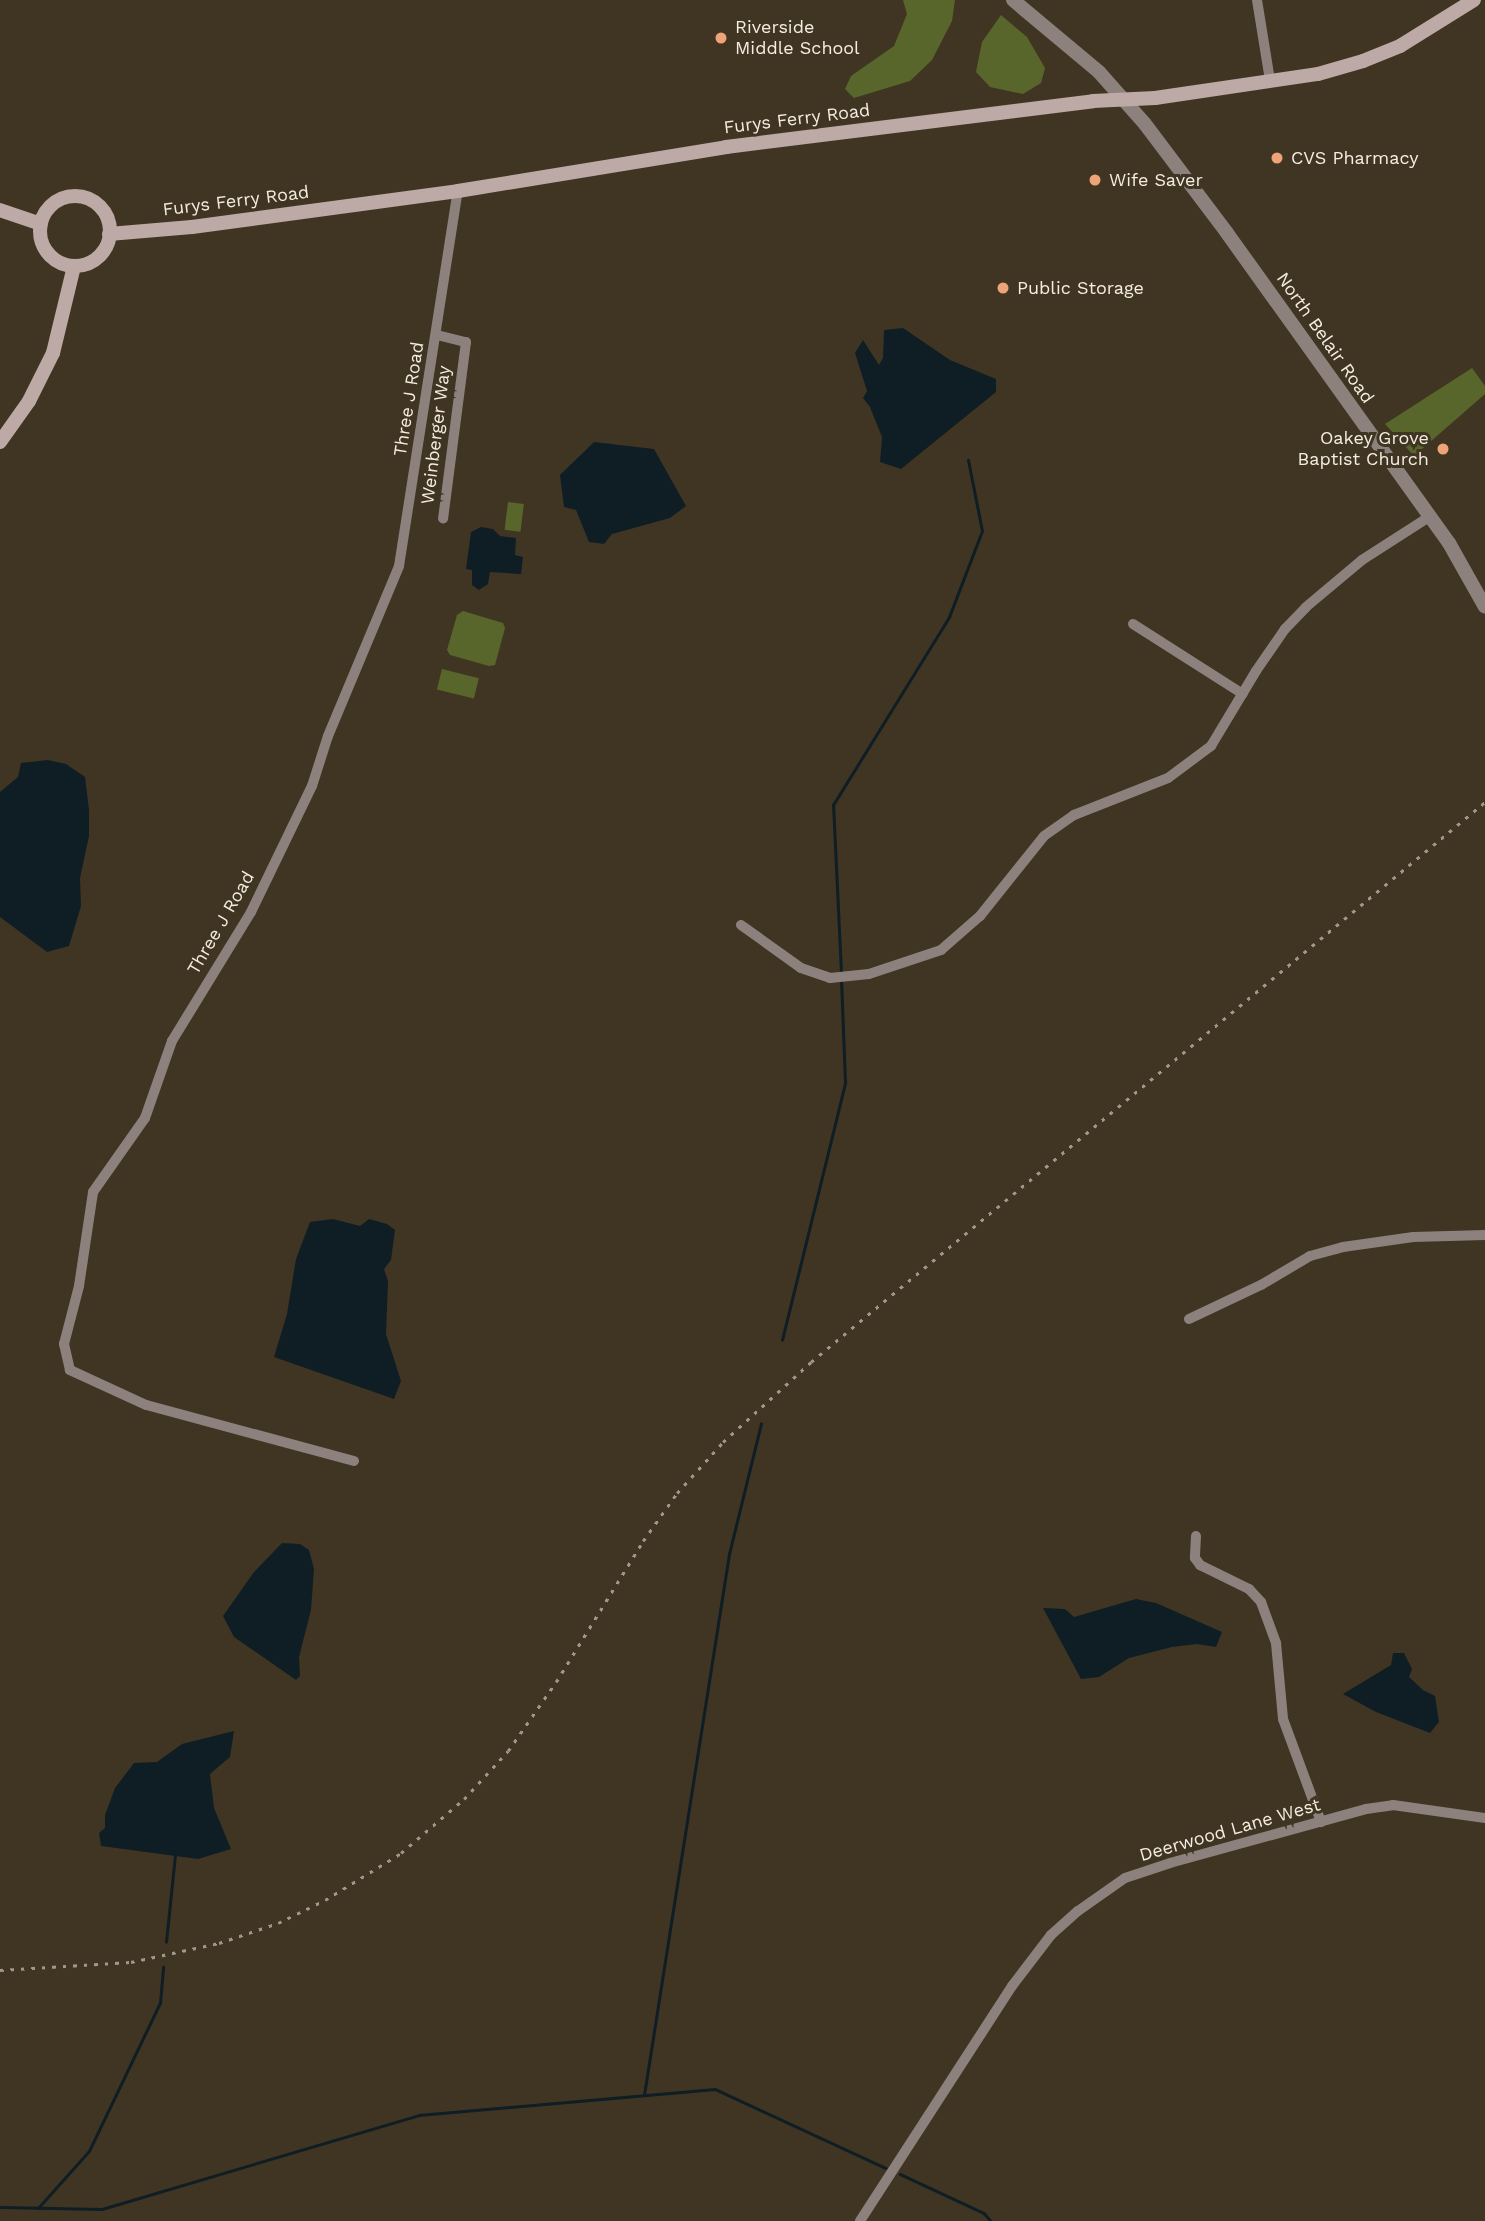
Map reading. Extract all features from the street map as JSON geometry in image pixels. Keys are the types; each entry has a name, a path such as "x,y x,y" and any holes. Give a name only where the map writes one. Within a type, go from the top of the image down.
{"main road":[{"name":"Furys Ferry Road","path":"109,234 192,227 458,191 726,147 1123,99 1178,95 1318,74 1382,54 1430,29 1474,0"},
{"path":"81,197 102,209 108,222 109,234 106,246 96,259 74,266 57,261 47,252 41,240 41,223 47,211 57,202 81,197"},
{"path":"0,210 41,223"},
{"path":"0,442 29,401 53,353 74,266"}],"street":[{"name":"North Belair Road","path":"1013,0 1099,72 1123,99 1227,233 1466,569 1485,607"},
{"path":"1257,0 1270,80"},
{"name":"Three J Road","path":"354,1461 146,1405 70,1370 64,1344 79,1286 93,1192 145,1118 172,1041 251,912 312,786 328,736 399,566 438,335 458,191"},
{"name":"Weinberger Way","path":"438,335 466,342 443,519"},
{"path":"741,925 800,968 830,978 869,974 941,950 980,916 1044,836 1074,815 1168,778 1188,766 1211,746 1285,629 1306,607 1362,560 1429,517"},
{"path":"1133,624 1243,694"},
{"path":"1189,1319 1261,1285 1310,1256 1343,1247 1413,1237 1485,1235"},
{"path":"1196,1536 1195,1558 1200,1566 1249,1589 1261,1602 1276,1643 1283,1719 1321,1822"},
{"name":"Deerwood Lane West","path":"860,2221 1012,1986 1051,1935 1078,1911 1125,1878 1321,1822 1393,1805 1485,1818"}],"green space":[{"path":"903,0 955,0 952,21 932,60 910,81 854,98 845,89 851,76 894,46 907,14"},
{"path":"1001,15 1027,37 1045,68 1041,83 1023,94 990,87 976,72 982,42"},
{"path":"1472,368 1485,386 1485,394 1414,456 1385,424"},
{"path":"508,502 524,504 520,532 505,530"},
{"path":"463,611 503,623 505,628 495,665 489,666 450,655 447,650 457,615"},
{"path":"442,669 479,678 474,699 437,689"}],"shaded area":[{"path":"903,328 950,360 996,379 996,392 901,469 880,462 882,437 870,407 863,398 867,391 855,353 863,340 879,365 883,358 884,330"},
{"path":"594,442 654,449 686,506 670,518 612,534 604,544 589,542 576,510 564,507 560,475"},
{"path":"481,527 493,529 500,536 516,538 515,555 523,557 521,574 490,572 488,584 479,590 472,585 472,570 466,569 471,532"},
{"path":"48,760 66,764 85,777 89,836 80,878 81,906 69,946 47,952 0,917 0,792 18,777 21,763"},
{"path":"333,1219 360,1226 369,1219 387,1224 395,1230 391,1260 384,1269 388,1281 386,1334 401,1381 394,1399 274,1357 287,1314 296,1259 310,1222"},
{"path":"282,1543 300,1544 309,1550 314,1569 311,1610 299,1657 300,1676 296,1680 234,1637 223,1616 254,1572"},
{"path":"1136,1599 1156,1603 1222,1632 1216,1647 1197,1644 1172,1647 1129,1658 1099,1677 1081,1679 1043,1608 1065,1609 1074,1617"},
{"path":"1393,1653 1404,1653 1412,1669 1409,1677 1423,1690 1435,1696 1439,1722 1430,1733 1376,1712 1343,1694 1391,1665"},
{"path":"234,1731 230,1757 210,1774 214,1808 231,1849 198,1859 101,1846 99,1833 105,1828 105,1815 115,1788 134,1763 157,1762 182,1744"}],"waterway":[{"path":"841,973 833,805 949,617 982,531 968,460"},
{"path":"782,1340 845,1083 841,980"},
{"path":"644,2095 729,1554 761,1424"},
{"path":"166,1942 175,1855"},
{"path":"38,2208 89,2151 160,2003 163,1967"},
{"path":"0,2207 102,2209 419,2115 715,2089 886,2168"},
{"path":"900,2174 984,2213 991,2221"}],"railway":[{"path":"0,1970 131,1962 219,1943 278,1923 325,1900 401,1853 464,1799 508,1751 556,1682 643,1541 677,1493 723,1442 811,1362 1485,802"}],"place":[{"name":"Riverside Middle School","path":"721,38"},
{"name":"CVS Pharmacy","path":"1277,158"},
{"name":"Wife Saver","path":"1095,180"},
{"name":"Public Storage","path":"1003,288"},
{"name":"Oakey Grove Baptist Church","path":"1443,449"}]}
